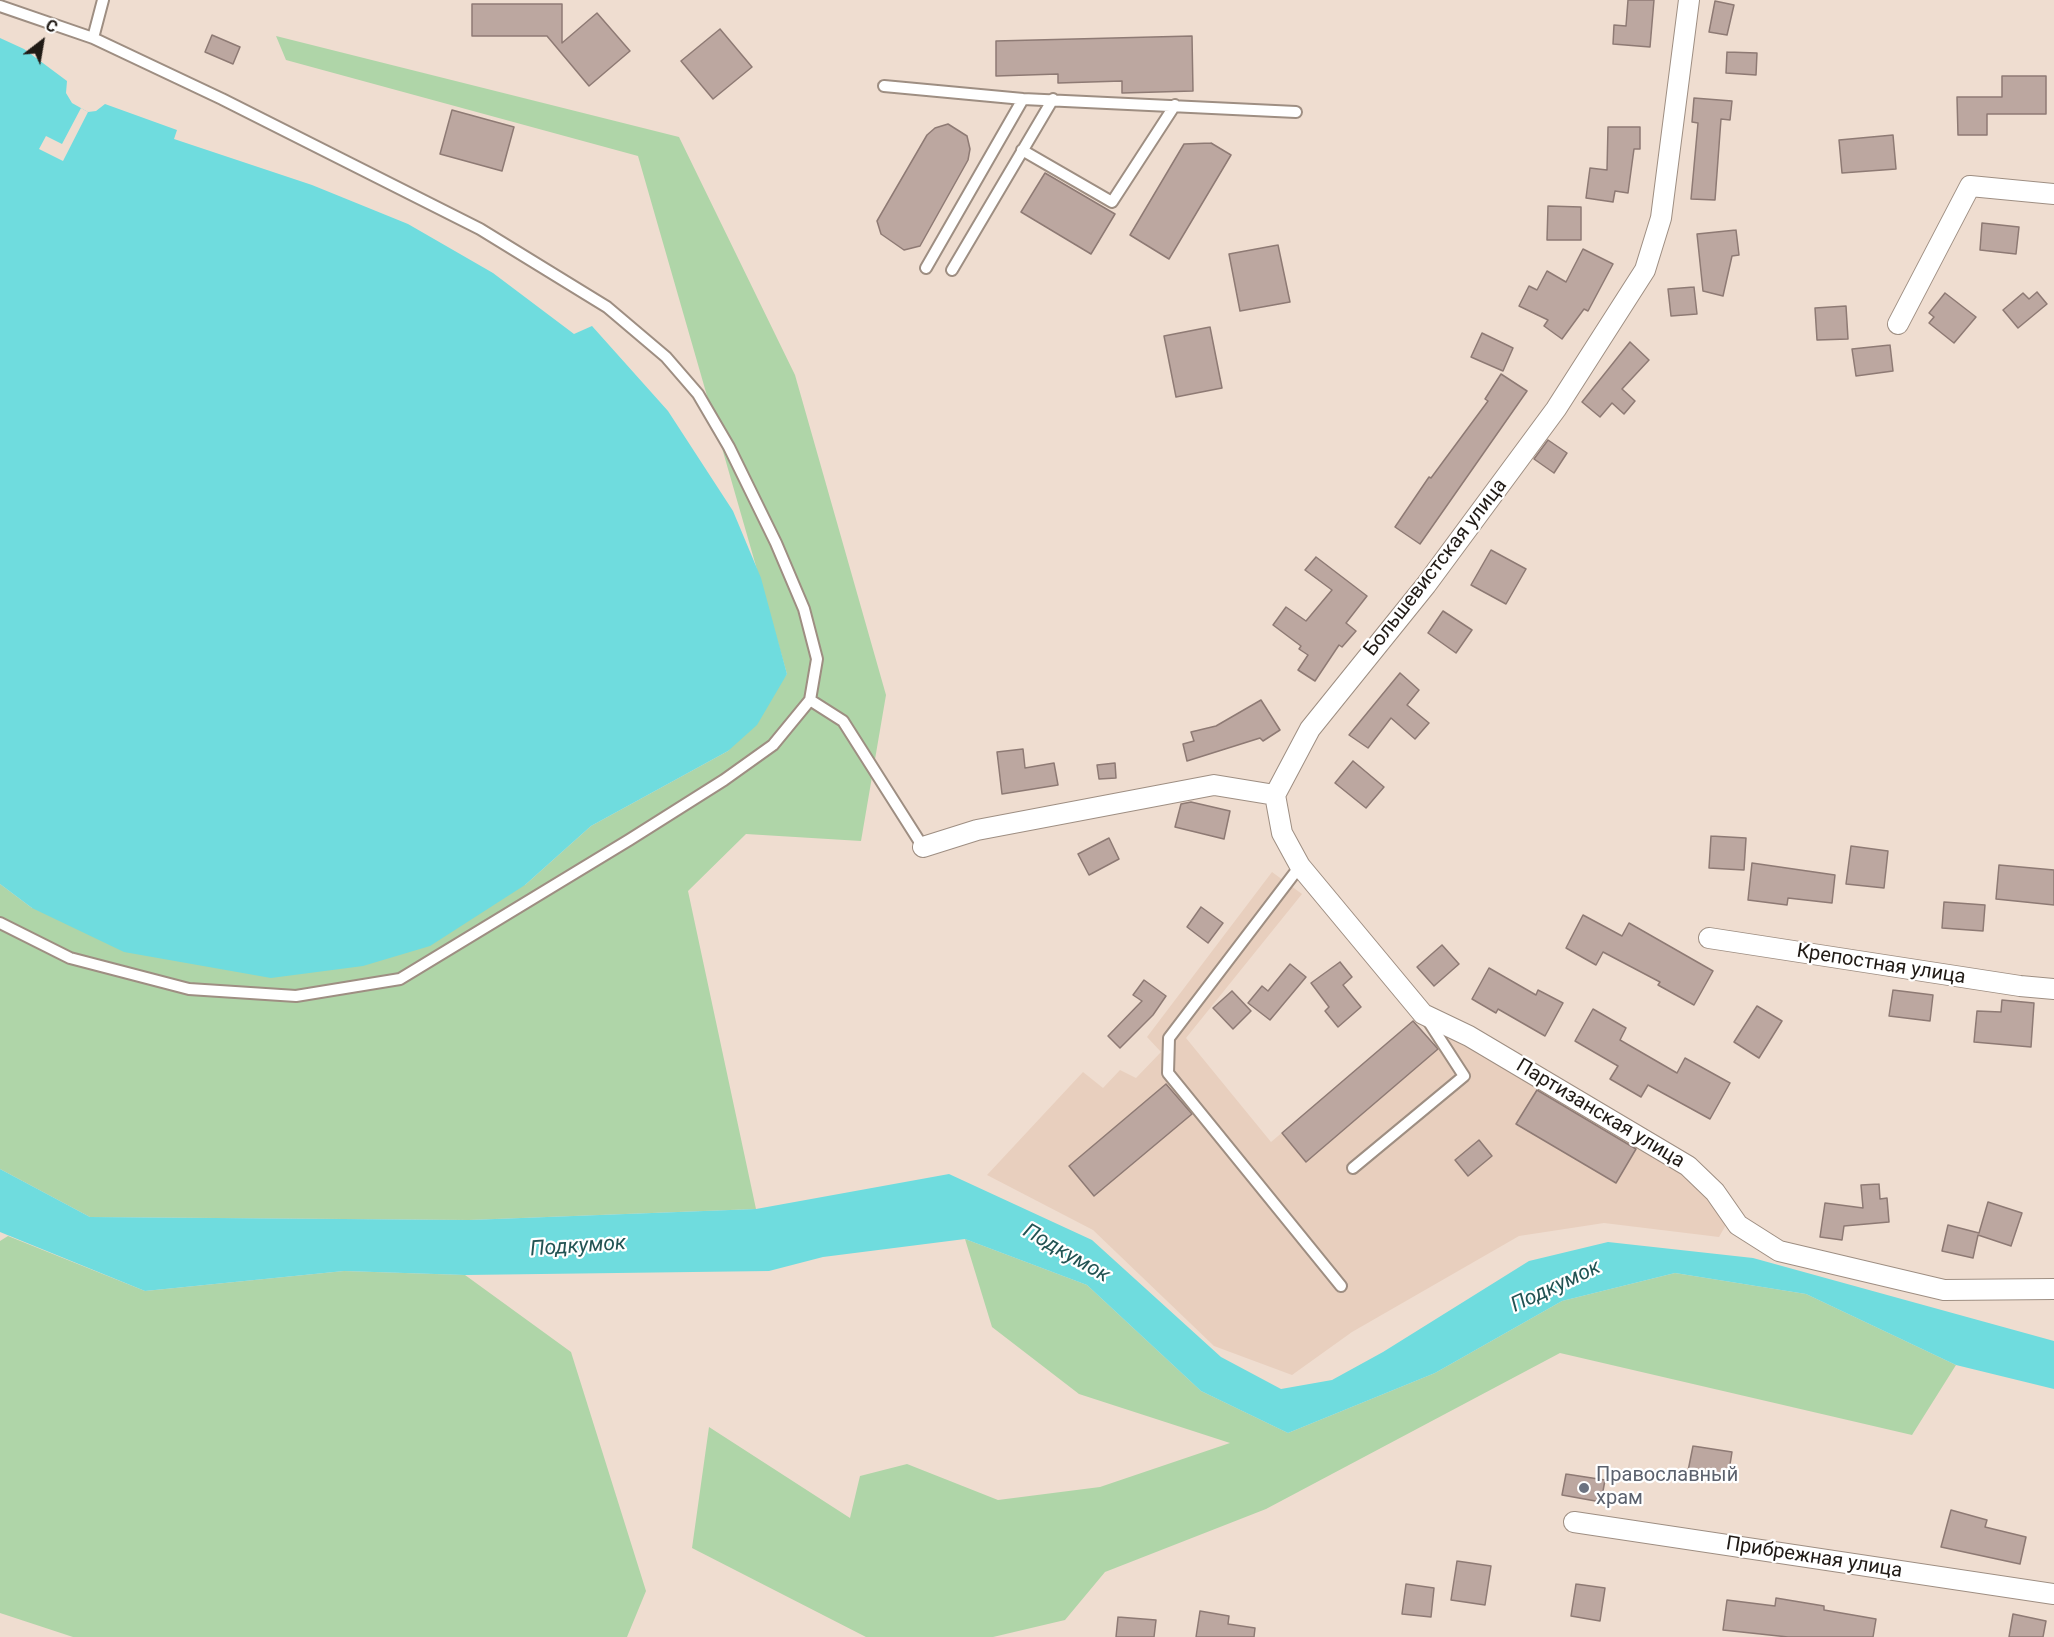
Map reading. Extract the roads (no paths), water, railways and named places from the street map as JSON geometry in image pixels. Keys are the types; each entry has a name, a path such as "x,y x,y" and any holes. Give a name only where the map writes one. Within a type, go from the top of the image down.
{"street":[{"name":"Большевистская улица","path":"1275,795 1310,729 1426,585 1549,419 1645,270 1661,218 1689,0"},
{"path":"1898,324 1971,186 2054,194"},
{"path":"922,847 976,830 1214,785 1275,795"},
{"name":"Партизанская улица","path":"1275,795 1282,833 1300,866 1423,1014 1469,1036 1688,1166 1715,1192 1738,1225 1779,1251 1944,1290 2054,1289"},
{"name":"Крепостная улица","path":"1709,938 2020,986 2054,989"},
{"name":"Прибрежная улица","path":"1574,1522 2054,1594"}],"lane":[{"path":"93,38 103,0"},
{"path":"0,6 93,38 222,99 480,229 607,307 666,357 698,394 729,447 776,543 804,609 817,659 810,700 772,745 724,780 400,979 296,996 189,988 70,958 0,923"},
{"path":"884,86 1023,99 1296,112"},
{"path":"926,268 1023,99"},
{"path":"952,270 1053,99"},
{"path":"1022,150 1112,202 1175,105"},
{"path":"810,700 843,721 922,847"},
{"path":"1300,866 1169,1038 1168,1073 1341,1286"},
{"path":"1353,1168 1464,1076 1423,1014"}],"water":[{"path":"0,38 24,49 67,81 66,93 72,103 88,112 96,111 105,104 177,130 174,139 312,185 408,224 493,273 574,334 592,326 668,411 733,511 761,578 787,674 757,725 728,751 591,826 525,885 430,946 363,966 271,978 124,952 32,908 0,884"},
{"name":"Подкумок","path":"0,1169 90,1217 469,1220 756,1209 949,1174 1092,1240 1221,1357 1281,1389 1332,1380 1383,1352 1529,1261 1608,1242 1753,1258 2054,1341 2054,1389 1956,1365 1806,1294 1675,1273 1562,1301 1435,1373 1288,1433 1201,1391 1087,1285 965,1239 823,1257 769,1271 465,1275 344,1271 145,1291 0,1232"}],"place":[{"name":"Православный храм","path":"1584,1488"}]}
